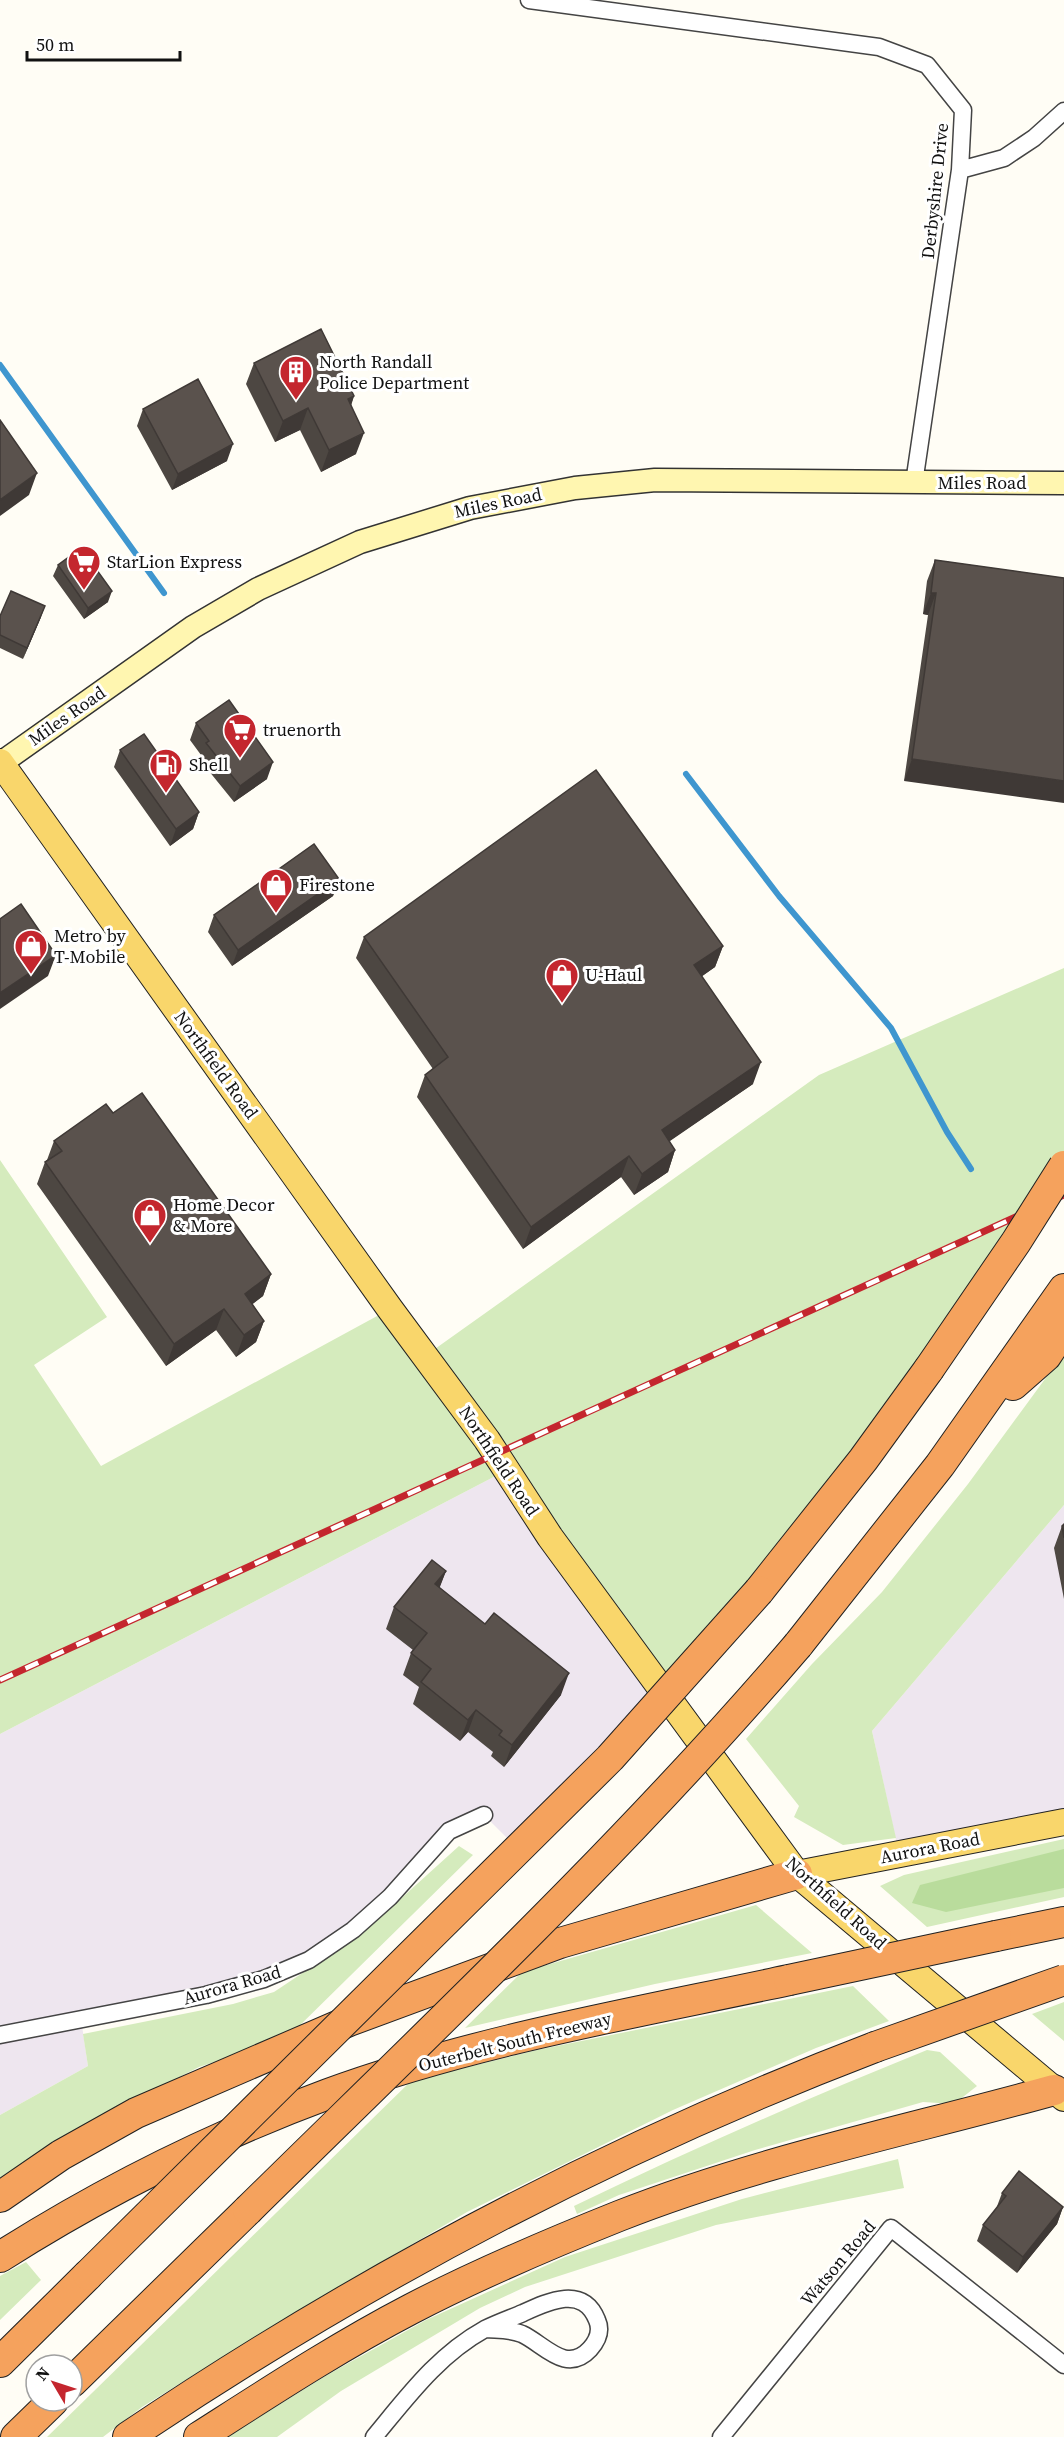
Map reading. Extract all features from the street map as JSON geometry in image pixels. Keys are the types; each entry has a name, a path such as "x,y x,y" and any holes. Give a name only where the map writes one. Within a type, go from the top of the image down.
{"highway":[{"path":"0,2362 610,1758 759,1591 863,1460 929,1370 1016,1242 1064,1166"},
{"path":"84,2370 596,1866 679,1780 798,1645 866,1562 972,1422 1056,1322 1064,1289"},
{"path":"0,2197 61,2155 136,2114 349,2021 560,1943 797,1874"},
{"name":"Outerbelt South Freeway","path":"0,2257 93,2200 181,2155 328,2094 441,2059 535,2035 1064,1922"},
{"path":"128,2437 284,2336 480,2225 615,2157 694,2121 875,2047 1064,1980"},
{"path":"199,2437 292,2377 411,2309 532,2252 621,2216 722,2180 1061,2092"},
{"path":"16,2437 41,2413"}],"main road":[{"name":"Miles Road","path":"0,763 161,649 225,608 321,558 412,525 506,500 623,483 688,479 1064,483"},
{"name":"Northfield Road","path":"0,763 384,1300 487,1440 550,1537 797,1874 1061,2092"},
{"name":"Aurora Road","path":"797,1874 1064,1821"}],"street":[{"name":"Derbyshire Drive","path":"529,0 879,47 927,65 963,110 960,170 914,483"},
{"path":"960,170 1004,158 1035,138 1064,111"},
{"name":"Aurora Road","path":"0,2035 206,1995 264,1979 309,1960 353,1930 390,1897 449,1831 483,1815"},
{"name":"Watson Road","path":"721,2437 891,2228 1064,2365"},
{"path":"374,2437 425,2374 446,2355 486,2329 552,2300 572,2298 585,2303 594,2313 600,2327 597,2339 588,2351 577,2357 564,2359 553,2356 522,2334 508,2330 486,2329"}],"shaded area":[{"path":"507,1470 672,1702 519,1850 484,1815 449,1831 390,1897 309,1960 81,2019 88,2066 0,2115 0,1734"},
{"path":"1064,1505 1064,1822 899,1854 872,1731"}],"green space":[{"path":"1064,968 1064,1166 672,1702 507,1470 0,1734 0,1160 107,1317 34,1365 101,1466 390,1309 425,1356 819,1075"},
{"path":"1064,1329 1064,1505 872,1731 896,1838 843,1845 794,1817 799,1806 746,1739 812,1664 882,1592 968,1484 1056,1364"},
{"path":"1064,1839 1064,1897 927,1927 880,1886 904,1875"},
{"path":"459,1846 473,1855 287,2038 199,2067 123,2106 0,2178 0,2115 88,2066 83,2034 233,2004 274,1992 364,1932"},
{"path":"1064,1849 1064,1888 946,1912 912,1903 920,1885"},
{"path":"756,1905 812,1953 655,1984 465,2028 522,1972"},
{"path":"853,1986 889,2021 816,2048 673,2110 467,2212 286,2318 142,2407 103,2437 47,2437 72,2413 84,2413 84,2401 411,2081 537,2050"},
{"path":"1064,2002 1064,2041 1032,2014"},
{"path":"927,2050 940,2052 977,2086 954,2104 923,2102 755,2150 619,2195 577,2214 574,2206 618,2185 749,2125"},
{"path":"898,2159 904,2188 716,2225 525,2287 480,2308 341,2391 277,2437 227,2437 327,2375 426,2320 565,2257 742,2199"},
{"path":"26,2262 41,2280 0,2320 0,2276"}],"building":[{"name":"North Randall Police Department","path":"321,329 354,396 348,399 364,433 329,450 308,408 283,421 254,363"},
{"path":"198,379 233,444 178,474 143,409"},
{"path":"0,420 37,473 0,500"},
{"path":"81,548 112,591 88,608 58,565"},
{"path":"935,560 1064,578 1064,781 912,759 936,593 931,593"},
{"path":"11,591 45,606 27,648 0,635 0,616"},
{"path":"229,700 273,762 240,786 206,743 209,741 196,723"},
{"path":"144,734 199,812 176,829 120,750"},
{"path":"596,770 723,946 694,965 761,1062 662,1130 675,1150 642,1174 629,1156 531,1227 425,1075 448,1057 364,937"},
{"path":"314,844 339,879 238,950 214,915"},
{"path":"21,904 56,955 0,993 0,919"},
{"path":"142,1093 271,1274 245,1294 264,1321 244,1335 224,1309 174,1344 45,1162 62,1151 54,1141 106,1104 113,1113"},
{"path":"432,1560 446,1571 435,1584 485,1624 494,1613 569,1673 512,1745 499,1735 502,1731 476,1710 468,1720 421,1682 431,1669 411,1653 427,1633 394,1607"},
{"path":"1019,2171 1063,2207 1023,2257 983,2225 1006,2196 1002,2193"}],"waterway":[{"path":"0,365 164,593"},
{"path":"686,774 779,896 891,1028 947,1132 971,1169"}],"railway":[{"path":"0,1680 1064,1195"}],"place":[{"name":"North Randall Police Department","path":"296,401"},
{"name":"StarLion Express","path":"84,591"},
{"name":"truenorth","path":"240,759"},
{"name":"Shell","path":"166,794"},
{"name":"Firestone","path":"276,914"},
{"name":"Metro by T-Mobile","path":"31,975"},
{"name":"U-Haul","path":"562,1004"},
{"name":"Home Decor & More","path":"150,1244"}]}
